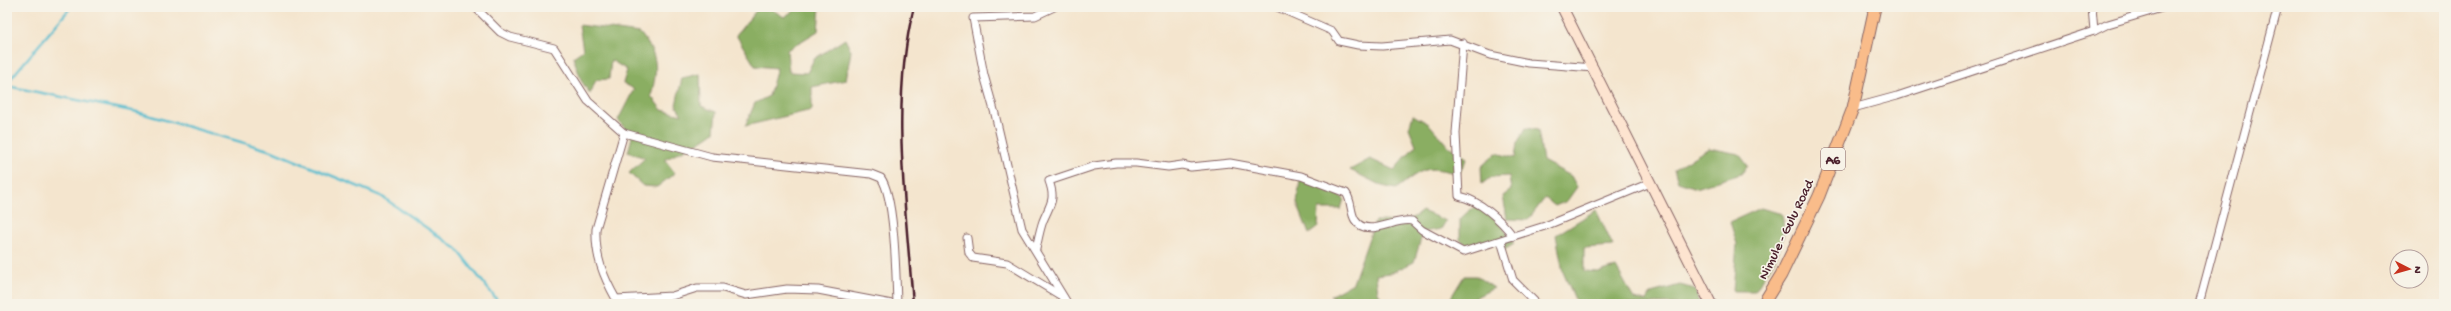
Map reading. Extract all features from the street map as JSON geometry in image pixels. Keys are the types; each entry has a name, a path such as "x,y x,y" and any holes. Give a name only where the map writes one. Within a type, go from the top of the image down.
{"main road":[{"path":"1562,7 1594,68 1711,304"},
{"name":"Nimule - Gulu Road","path":"1764,303 1781,276 1819,196 1853,108 1875,7"}],"street":[{"path":"475,7 500,32 510,37 554,48 588,101 624,133 712,157 871,174 881,178 886,190 894,239 897,304"},
{"path":"1054,7 1035,16 973,18 984,75 996,114 1022,229 1036,249 1068,304"},
{"path":"1277,7 1332,31 1339,41 1358,45 1382,46 1438,40 1463,43 1490,55 1529,63 1594,68"},
{"path":"2092,7 2094,31"},
{"path":"1853,108 1897,96 2094,31 2108,24 2165,7"},
{"path":"2199,304 2278,7"},
{"path":"1463,43 1456,133 1459,196 1477,203 1493,216 1513,236"},
{"path":"624,133 596,229 596,244 599,262 615,302 672,296 697,288 723,288 746,295 787,289 818,290 892,304"},
{"path":"1036,249 1043,220 1051,207 1053,191 1049,181 1094,166 1116,163 1136,163 1168,168 1182,165 1191,167 1230,163 1301,176 1346,193 1355,220 1366,226 1377,227 1407,220 1412,221 1422,230 1463,252 1545,226 1650,183"},
{"path":"967,238 969,253 973,258 1007,263 1064,297"},
{"path":"1501,241 1513,280 1537,304"}],"green space":[{"path":"759,7 768,7 784,17 799,7 820,7 818,31 787,50 789,72 807,73 814,59 845,39 851,51 846,80 812,87 812,110 745,126 755,103 769,96 777,68 755,66 736,35"},
{"path":"579,25 640,33 654,56 656,70 651,96 662,110 682,115 676,105 682,78 700,74 701,106 716,112 714,132 665,160 675,173 657,187 643,186 629,173 645,158 628,152 632,137 618,120 634,89 623,83 627,70 611,60 609,79 596,80 590,94 582,82 573,57 583,50"},
{"path":"1413,115 1429,124 1447,145 1467,158 1459,174 1431,169 1425,170 1396,189 1382,186 1350,170 1370,159 1394,170 1416,145 1409,128"},
{"path":"1526,128 1538,130 1543,161 1571,176 1577,187 1567,201 1555,206 1545,198 1528,220 1507,219 1503,196 1511,190 1509,176 1491,177 1482,184 1481,167 1496,153 1515,158 1517,143"},
{"path":"1709,148 1739,154 1748,166 1741,174 1696,188 1678,182 1674,169"},
{"path":"1300,180 1331,189 1344,199 1341,209 1319,209 1318,227 1309,234 1297,203"},
{"path":"1481,205 1503,227 1514,244 1504,250 1491,241 1470,247 1460,240 1460,219 1471,209"},
{"path":"1761,208 1782,214 1784,225 1781,245 1772,264 1755,291 1733,291 1737,244 1730,222"},
{"path":"1596,210 1613,246 1584,248 1584,271 1599,272 1616,267 1634,299 1647,301 1651,293 1680,285 1695,289 1699,304 1577,304 1563,272 1556,235"},
{"path":"1422,211 1446,221 1441,229 1423,232 1414,262 1391,273 1376,275 1378,293 1386,304 1368,304 1367,301 1357,296 1341,303 1330,296 1353,283 1375,221 1394,222 1405,220"},
{"path":"1464,276 1476,276 1494,288 1472,299 1473,304 1447,304"}],"waterway":[{"path":"7,83 71,7"},
{"path":"7,86 137,112 272,151 381,196 457,249 500,304"}],"railway":[{"path":"913,304 904,193 901,117 907,42 914,7"}]}
